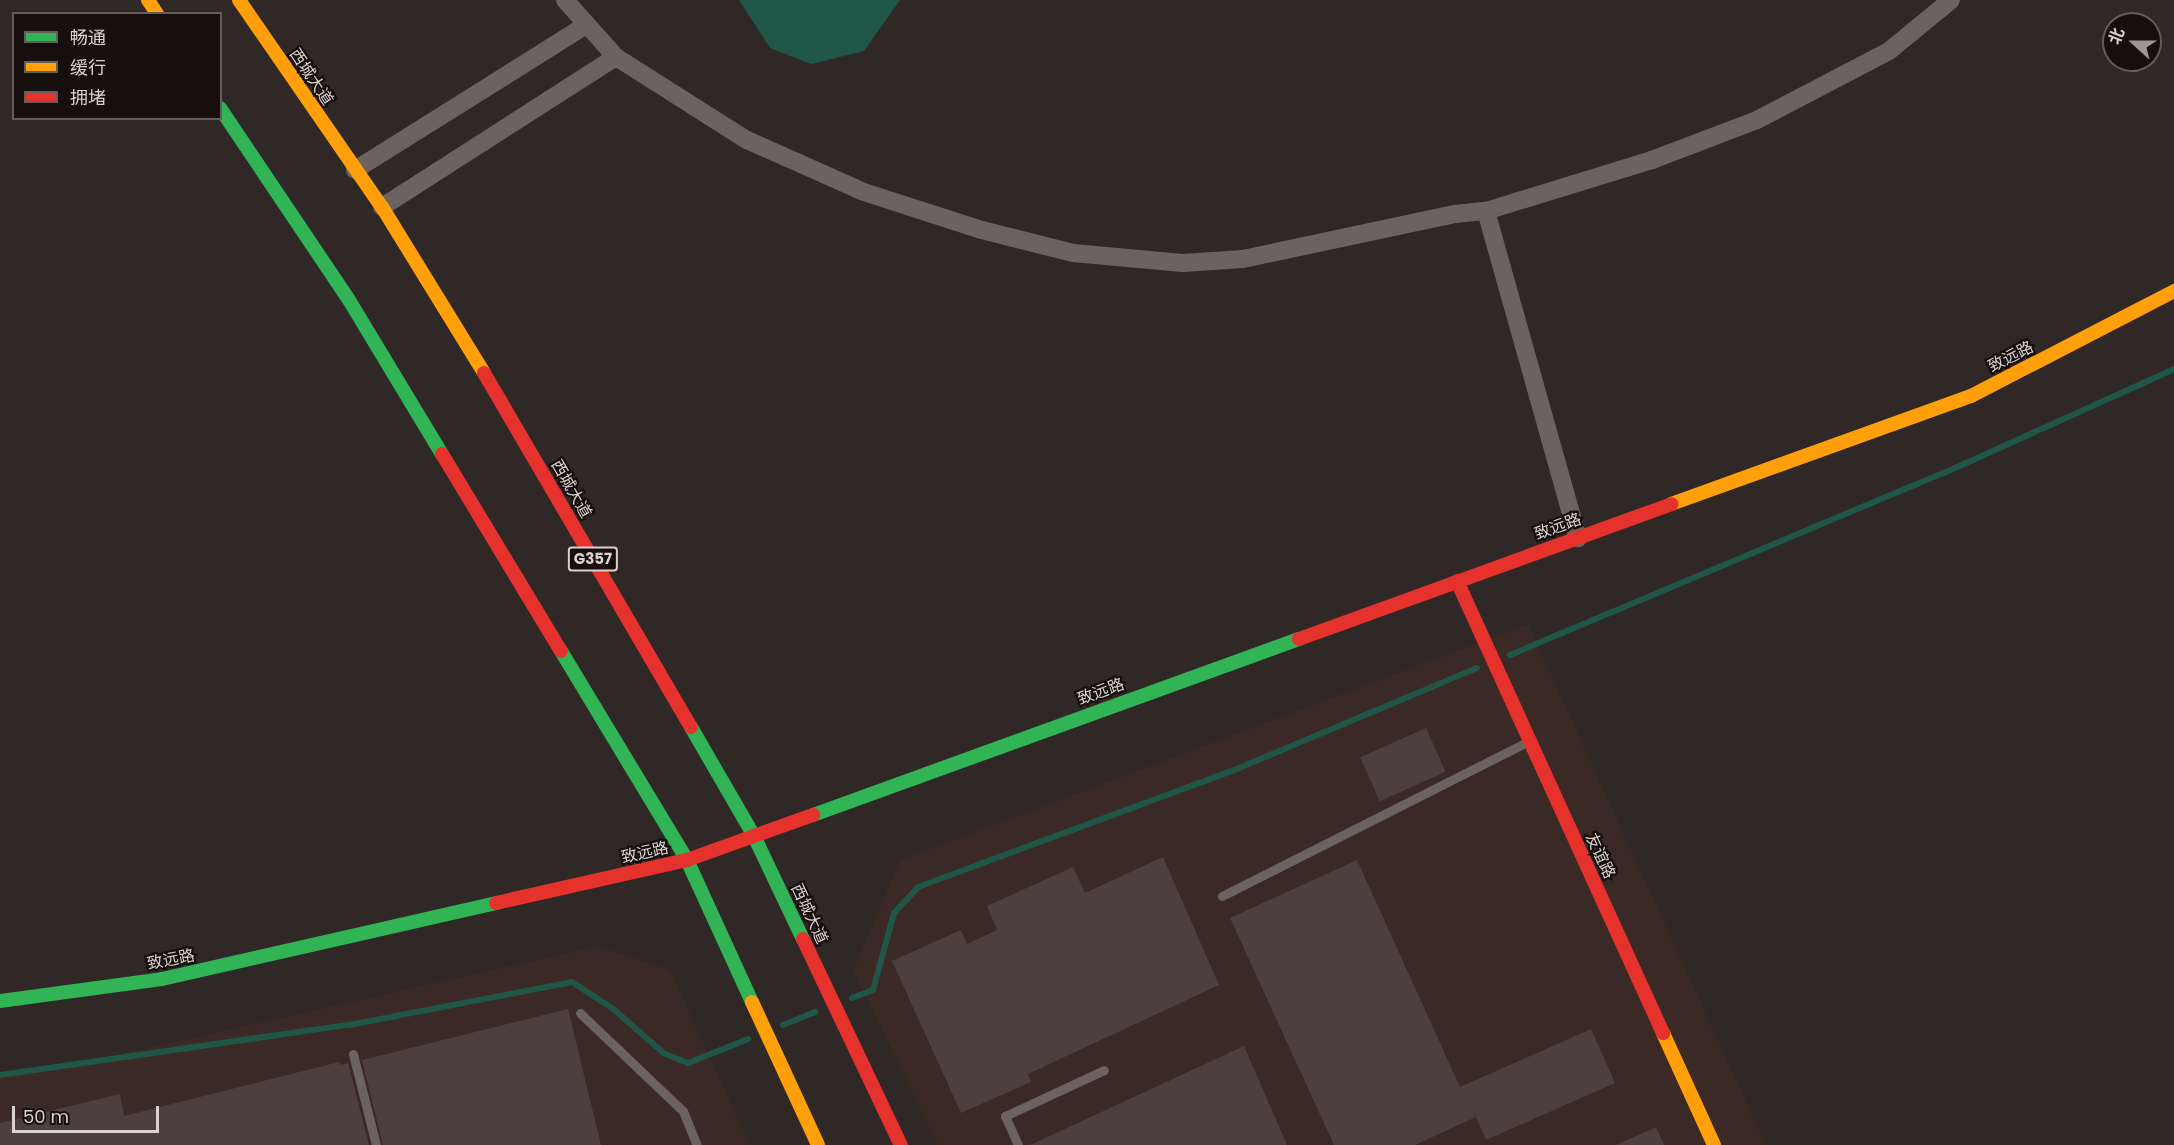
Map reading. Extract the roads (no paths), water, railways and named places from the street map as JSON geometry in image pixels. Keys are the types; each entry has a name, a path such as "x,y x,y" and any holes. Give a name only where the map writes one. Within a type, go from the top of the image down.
{"main road":[{"name":"西城大道","path":"239,0 382,207 466,342 754,836 901,1145"},
{"path":"222,111 349,300 687,860 818,1145"},
{"name":"致远路","path":"0,1001 162,979 687,860 1971,396 2174,291"},
{"name":"友谊路","path":"1457,581 1714,1145"}],"street":[{"path":"565,0 585,26 616,57 747,140 864,192 982,230 1073,253 1183,263 1243,259 1455,214 1486,211 1652,160 1757,120 1888,51 1951,0"},
{"path":"355,170 585,26"},
{"path":"382,207 616,57"},
{"path":"1486,211 1578,538"}],"lane":[{"path":"1222,896 1529,741"},
{"path":"580,1013 683,1111 696,1145"},
{"path":"353,1054 376,1145"},
{"path":"1018,1145 1005,1116 1104,1070"}],"waterway":[{"path":"1510,655 1944,473 2174,369"},
{"path":"852,998 873,990 894,913 918,887 1239,768 1477,668"},
{"path":"0,1075 349,1025 572,982 612,1008 665,1054 688,1063 748,1039"},
{"path":"783,1025 816,1012"}]}
